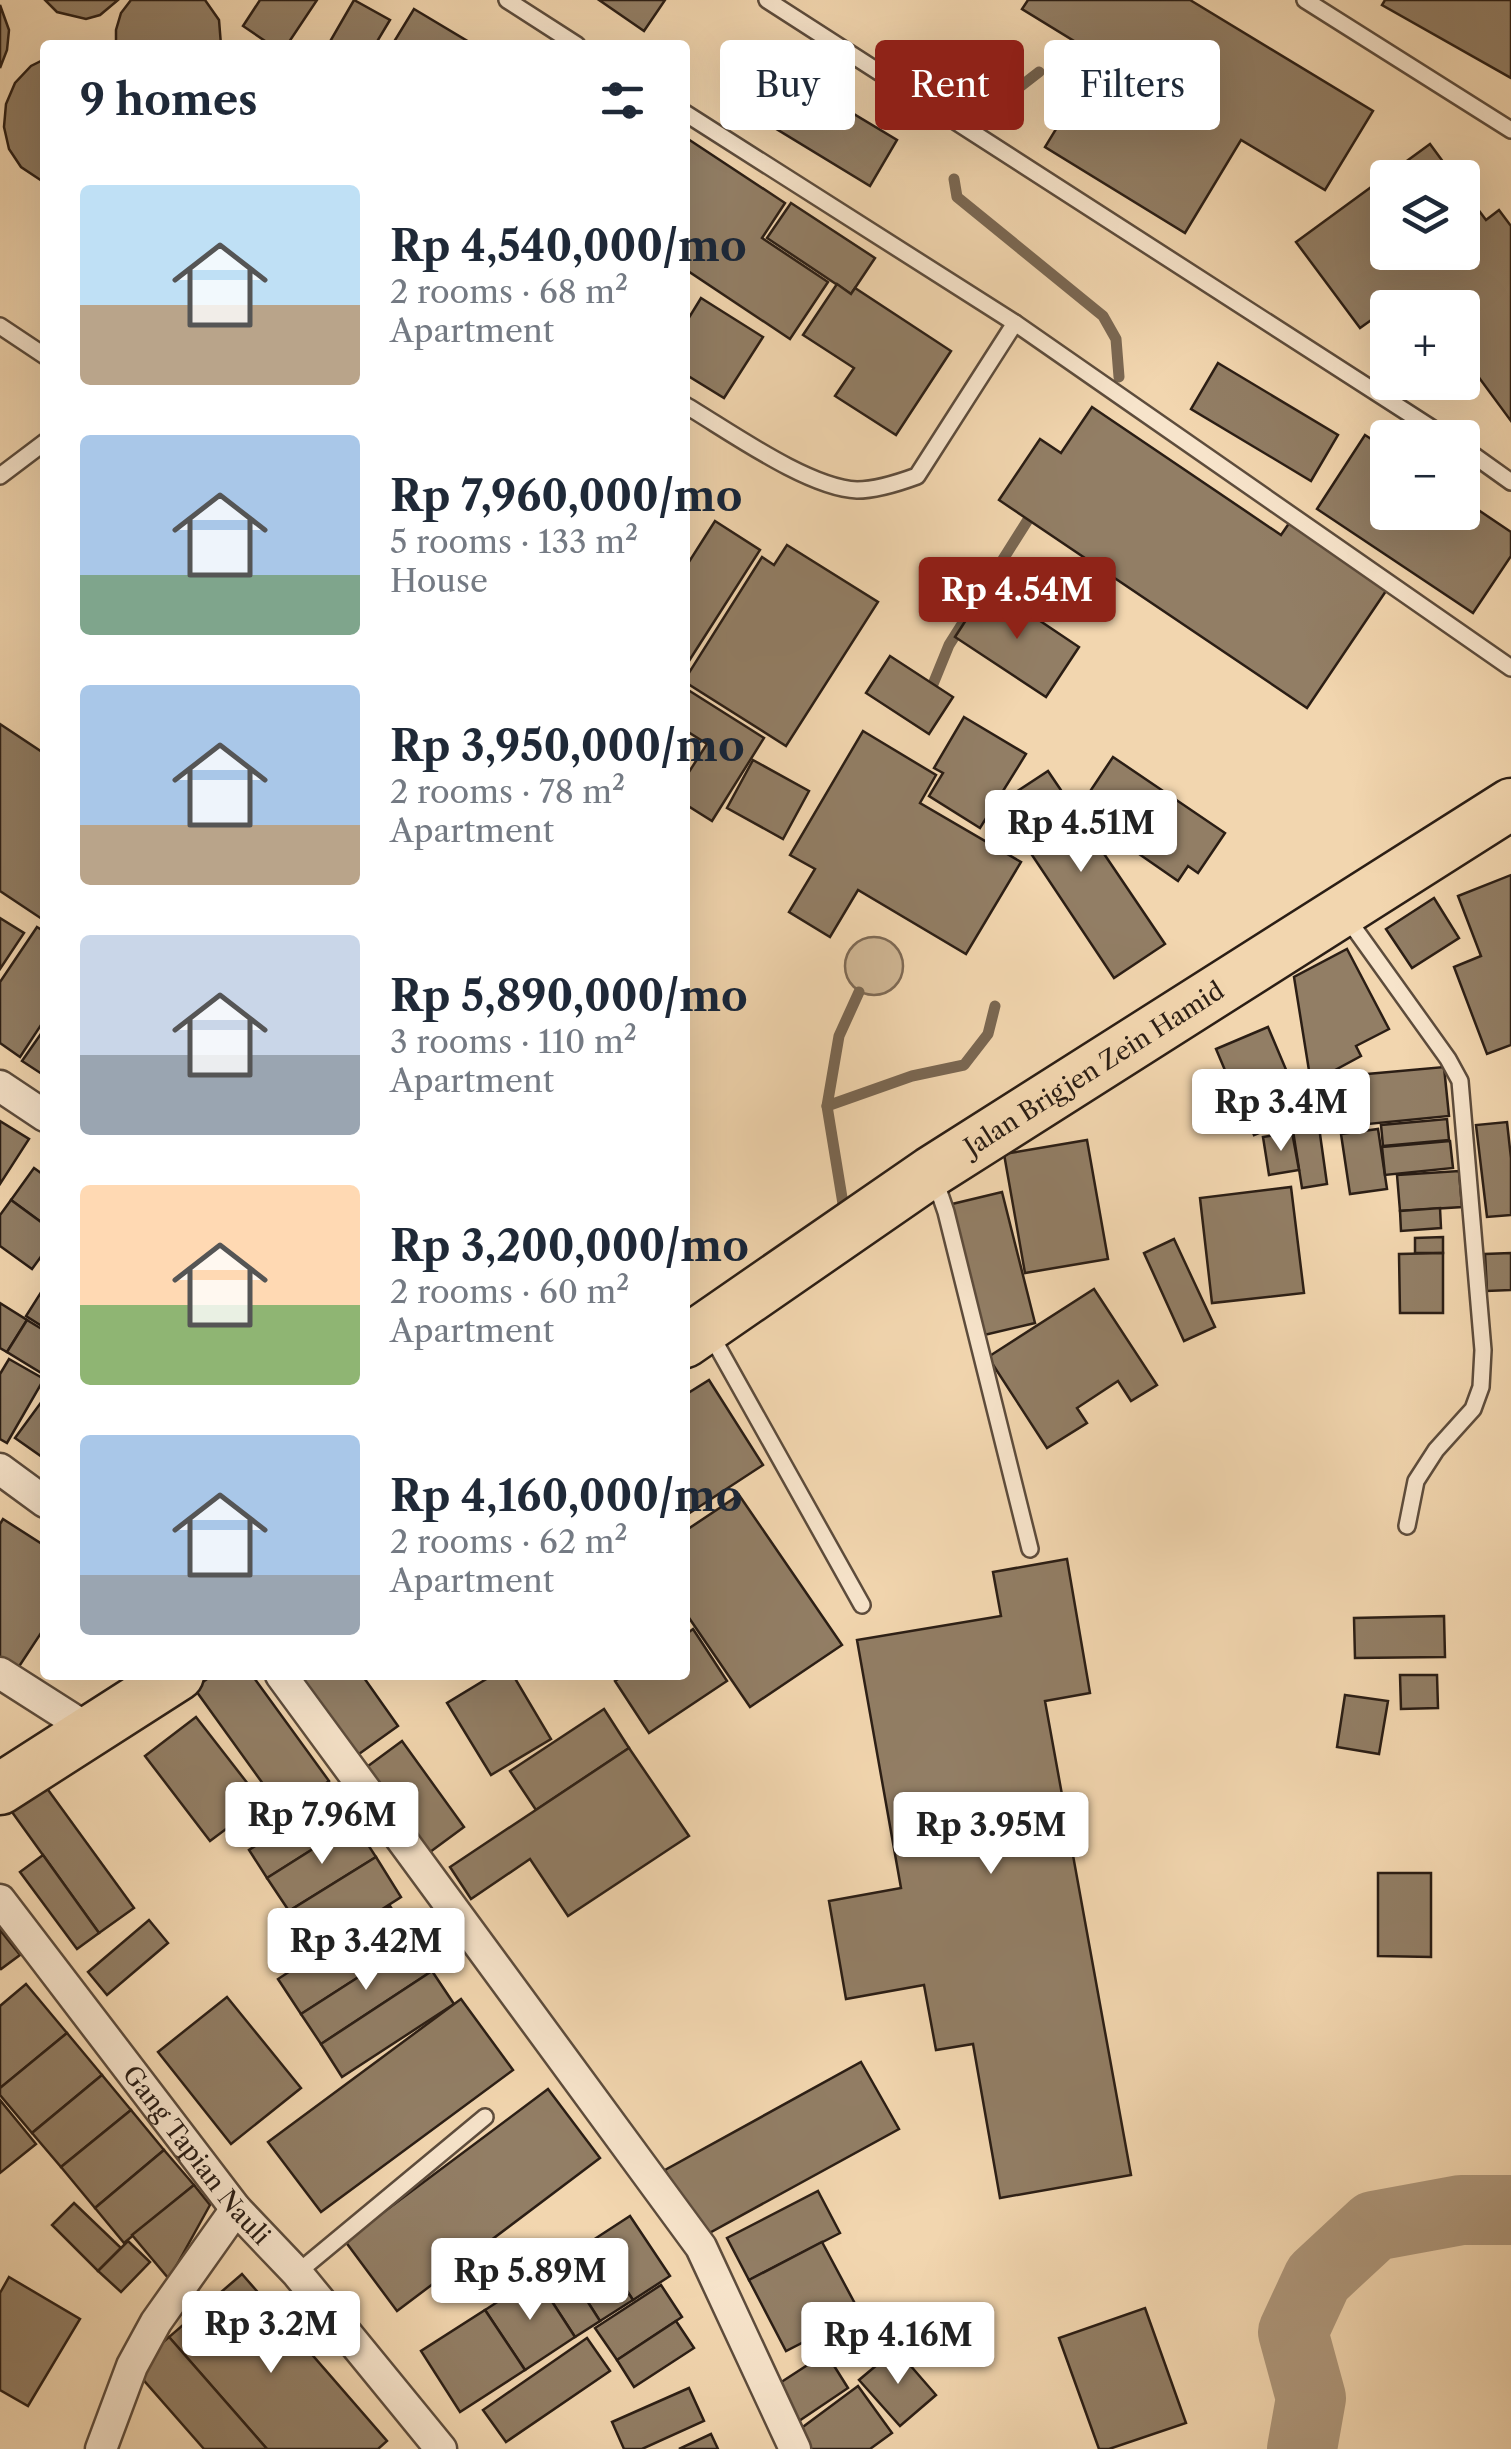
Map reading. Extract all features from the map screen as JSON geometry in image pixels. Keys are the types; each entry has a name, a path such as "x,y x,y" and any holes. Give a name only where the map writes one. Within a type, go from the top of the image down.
{"main road":[{"name":"Jalan Brigjen Zein Hamid","path":"696,1334 932,1172 1511,804"},
{"path":"0,1789 170,1680"}],"street":[{"path":"0,1086 40,1113"},
{"path":"0,1469 40,1498"},
{"path":"0,1673 91,1731"},
{"path":"285,1680 701,2247 794,2449"},
{"name":"Gang Tapian Nauli","path":"0,1900 236,2210 297,2273 442,2449"},
{"path":"101,2449 132,2366 156,2322 236,2210"}],"lane":[{"path":"507,0 570,40"},
{"path":"766,0 1419,420"},
{"path":"1305,0 1511,130"},
{"path":"1332,16 1342,0"},
{"path":"690,117 1015,323 1511,668"},
{"path":"690,408 822,484 862,490 894,484 916,476 1015,323"},
{"path":"0,326 40,353"},
{"path":"0,476 40,446"},
{"path":"1480,460 1511,482"},
{"path":"1342,910 1460,1081 1483,1350 1481,1387 1473,1409 1436,1450 1416,1481 1407,1526"},
{"path":"932,1172 946,1212 1030,1549"},
{"path":"696,1334 862,1605"},
{"path":"297,2273 485,2117"}],"shaded area":[{"path":"874,937 894,946 903,966 894,986 874,995 854,986 845,966 854,946"}],"building":[{"path":"45,0 118,0 100,15 86,19 57,12"},
{"path":"131,0 205,0 219,20 221,40 116,40 121,13"},
{"path":"260,0 317,0 290,40 264,40 243,26"},
{"path":"354,0 390,20 378,40 331,40"},
{"path":"599,0 665,0 644,31"},
{"path":"1028,0 1190,0 1373,111 1325,190 1241,140 1185,233 1045,147 1055,130 1220,130 1220,40 1072,40 1022,9"},
{"path":"1385,0 1511,0 1511,78 1382,5"},
{"path":"0,5 9,30 0,68"},
{"path":"414,9 466,40 395,40"},
{"path":"40,62 40,180 21,167 9,149 4,127 6,104 15,83"},
{"path":"855,115 897,140 870,186 778,130 855,130"},
{"path":"690,140 785,203 762,238 828,282 790,339 690,272"},
{"path":"1430,144 1442,160 1408,160"},
{"path":"1370,188 1370,270 1480,270 1480,212 1486,220 1499,210 1511,226 1511,421 1480,379 1480,290 1370,290 1370,321 1360,328 1296,242"},
{"path":"791,203 875,258 851,294 767,238"},
{"path":"837,284 851,294 855,288 951,351 896,435 835,396 854,368 803,335"},
{"path":"701,298 763,337 724,398 690,377 690,316"},
{"path":"1218,363 1338,435 1311,481 1191,409"},
{"path":"1092,407 1281,535 1292,519 1390,585 1307,708 999,500 1040,439 1061,453"},
{"path":"1365,435 1370,438 1370,530 1480,530 1480,511 1511,532 1511,556 1473,613 1317,509"},
{"path":"715,521 760,550 690,659 690,560"},
{"path":"787,545 878,602 786,746 690,685 690,671 762,557 774,565"},
{"path":"988,586 1079,647 1046,697 955,637"},
{"path":"890,656 953,697 929,734 866,693"},
{"path":"690,691 764,738 712,821 690,807 690,770 707,744 690,733"},
{"path":"964,717 1026,754 980,828 929,796 943,773 934,768"},
{"path":"0,724 40,751 40,918 0,891"},
{"path":"863,731 936,775 920,803 1021,862 966,954 858,890 830,937 789,912 815,869 790,855"},
{"path":"1113,757 1225,833 1198,873 1188,866 1178,881 1077,811"},
{"path":"753,760 809,791 783,839 727,808"},
{"path":"1048,771 1165,944 1114,978 998,804"},
{"path":"1511,875 1511,1045 1487,1054 1454,967 1481,956 1458,896"},
{"path":"1434,898 1459,938 1412,968 1386,929"},
{"path":"0,918 24,933 0,969"},
{"path":"37,927 40,929 40,1027 20,1057 0,1043 0,982"},
{"path":"1347,949 1389,1029 1356,1046 1361,1056 1311,1083 1294,977"},
{"path":"1268,1027 1290,1079 1238,1101 1216,1049"},
{"path":"40,1035 40,1073 22,1061"},
{"path":"1444,1067 1449,1116 1328,1128 1323,1078"},
{"path":"1281,1090 1293,1119 1254,1135 1242,1106"},
{"path":"1447,1119 1449,1140 1383,1146 1381,1125"},
{"path":"0,1121 29,1139 0,1184"},
{"path":"1507,1122 1511,1215 1487,1217 1476,1125"},
{"path":"1319,1127 1327,1184 1302,1188 1293,1131"},
{"path":"1378,1129 1387,1189 1350,1194 1341,1134"},
{"path":"1292,1132 1299,1170 1269,1175 1263,1137"},
{"path":"1087,1140 1108,1259 1025,1273 1004,1154"},
{"path":"1450,1141 1453,1168 1385,1175 1382,1147"},
{"path":"34,1168 40,1172 40,1221 11,1200"},
{"path":"1459,1171 1462,1207 1400,1211 1397,1175"},
{"path":"1291,1187 1304,1293 1212,1303 1200,1198"},
{"path":"1002,1192 1035,1323 980,1336 948,1205"},
{"path":"11,1200 40,1221 40,1258 32,1269 0,1246 0,1215"},
{"path":"1440,1208 1441,1228 1401,1231 1400,1211"},
{"path":"1443,1237 1443,1253 1415,1253 1415,1238"},
{"path":"1174,1239 1215,1327 1184,1341 1144,1253"},
{"path":"1443,1253 1443,1313 1400,1313 1399,1254"},
{"path":"1511,1253 1511,1290 1487,1291 1485,1254"},
{"path":"1094,1289 1157,1385 1131,1401 1118,1381 1077,1408 1087,1423 1047,1448 988,1357"},
{"path":"40,1294 40,1325 26,1316"},
{"path":"0,1303 27,1320 7,1352 0,1348"},
{"path":"27,1320 40,1328 40,1372 7,1352"},
{"path":"9,1359 40,1377 40,1386 7,1443 0,1439 0,1374"},
{"path":"709,1380 763,1465 690,1513 690,1392"},
{"path":"40,1404 40,1456 15,1438"},
{"path":"739,1495 842,1645 750,1707 690,1619 690,1528"},
{"path":"3,1519 40,1543 40,1635 18,1668 0,1657"},
{"path":"1067,1559 1090,1693 1045,1701 1131,2175 1000,2198 973,2044 936,2050 924,1985 846,1999 829,1901 901,1888 857,1640 1001,1616 993,1572"},
{"path":"1444,1616 1445,1657 1355,1658 1354,1618"},
{"path":"693,1629 727,1681 649,1733 615,1681 690,1680"},
{"path":"1400,1675 1437,1675 1438,1708 1401,1709"},
{"path":"206,1680 256,1680 329,1781 284,1813 194,1688"},
{"path":"285,1680 366,1680 398,1726 345,1764"},
{"path":"485,1680 516,1680 551,1739 491,1775 447,1703"},
{"path":"1345,1695 1388,1701 1379,1754 1337,1747"},
{"path":"604,1709 629,1748 536,1810 510,1771"},
{"path":"196,1717 262,1802 210,1841 145,1756"},
{"path":"402,1741 464,1827 426,1855 364,1769"},
{"path":"629,1748 689,1836 568,1916 530,1859 471,1899 450,1867"},
{"path":"46,1787 134,1908 99,1933 12,1812"},
{"path":"336,1795 354,1823 267,1878 249,1850"},
{"path":"354,1823 376,1857 289,1911 267,1878"},
{"path":"43,1855 99,1933 77,1949 20,1872"},
{"path":"376,1857 401,1897 315,1952 289,1911"},
{"path":"1378,1873 1431,1873 1431,1957 1378,1956"},
{"path":"390,1906 413,1942 301,2014 278,1979"},
{"path":"149,1920 168,1943 107,1995 88,1972"},
{"path":"0,1930 20,1955 1,1969 0,1968"},
{"path":"413,1942 432,1971 321,2044 301,2014"},
{"path":"432,1971 454,2004 342,2077 321,2044"},
{"path":"26,1984 67,2033 0,2088 0,2006"},
{"path":"227,1997 301,2088 231,2144 158,2052"},
{"path":"461,1999 513,2070 321,2212 268,2142"},
{"path":"67,2033 102,2075 32,2133 0,2095 0,2088"},
{"path":"861,2062 899,2129 702,2237 665,2170"},
{"path":"102,2075 131,2110 61,2167 32,2133"},
{"path":"548,2089 600,2158 397,2311 345,2241"},
{"path":"0,2100 36,2144 0,2173"},
{"path":"131,2110 164,2150 95,2208 61,2167"},
{"path":"164,2150 194,2185 124,2243 95,2208"},
{"path":"194,2185 210,2205 169,2279 132,2235"},
{"path":"818,2191 840,2233 749,2280 727,2238"},
{"path":"74,2203 121,2248 98,2271 52,2225"},
{"path":"630,2216 670,2276 633,2300 593,2240"},
{"path":"593,2240 633,2300 600,2321 561,2260"},
{"path":"128,2241 150,2262 121,2292 98,2271"},
{"path":"822,2242 860,2313 786,2351 749,2280"},
{"path":"561,2260 600,2321 575,2337 536,2277"},
{"path":"242,2274 387,2441 378,2449 267,2449 169,2337"},
{"path":"9,2277 80,2319 28,2406 0,2390 0,2293"},
{"path":"536,2277 575,2337 525,2370 485,2310"},
{"path":"661,2285 682,2317 617,2360 595,2328"},
{"path":"1145,2308 1186,2423 1099,2449 1059,2338"},
{"path":"485,2310 525,2370 460,2412 421,2351"},
{"path":"676,2321 694,2348 634,2387 617,2360"},
{"path":"169,2337 267,2449 204,2449 133,2368"},
{"path":"587,2338 610,2371 506,2442 483,2410"},
{"path":"896,2349 936,2395 900,2426 859,2380"},
{"path":"826,2353 848,2388 793,2425 769,2390"},
{"path":"858,2386 892,2433 870,2449 803,2449 792,2435"},
{"path":"689,2388 704,2421 642,2449 624,2449 612,2422"},
{"path":"711,2434 718,2449 679,2449"}],"waterway":[{"path":"1024,84 1039,72"},
{"path":"954,179 957,197 1103,316 1116,339 1119,377"},
{"path":"929,694 949,645 1036,507"},
{"path":"845,1216 827,1106 839,1036 859,992"},
{"path":"827,1106 912,1076 964,1065 988,1034 995,1006"},
{"path":"1302,2449 1311,2398 1293,2332 1318,2278 1374,2226 1461,2210 1511,2210"}]}
